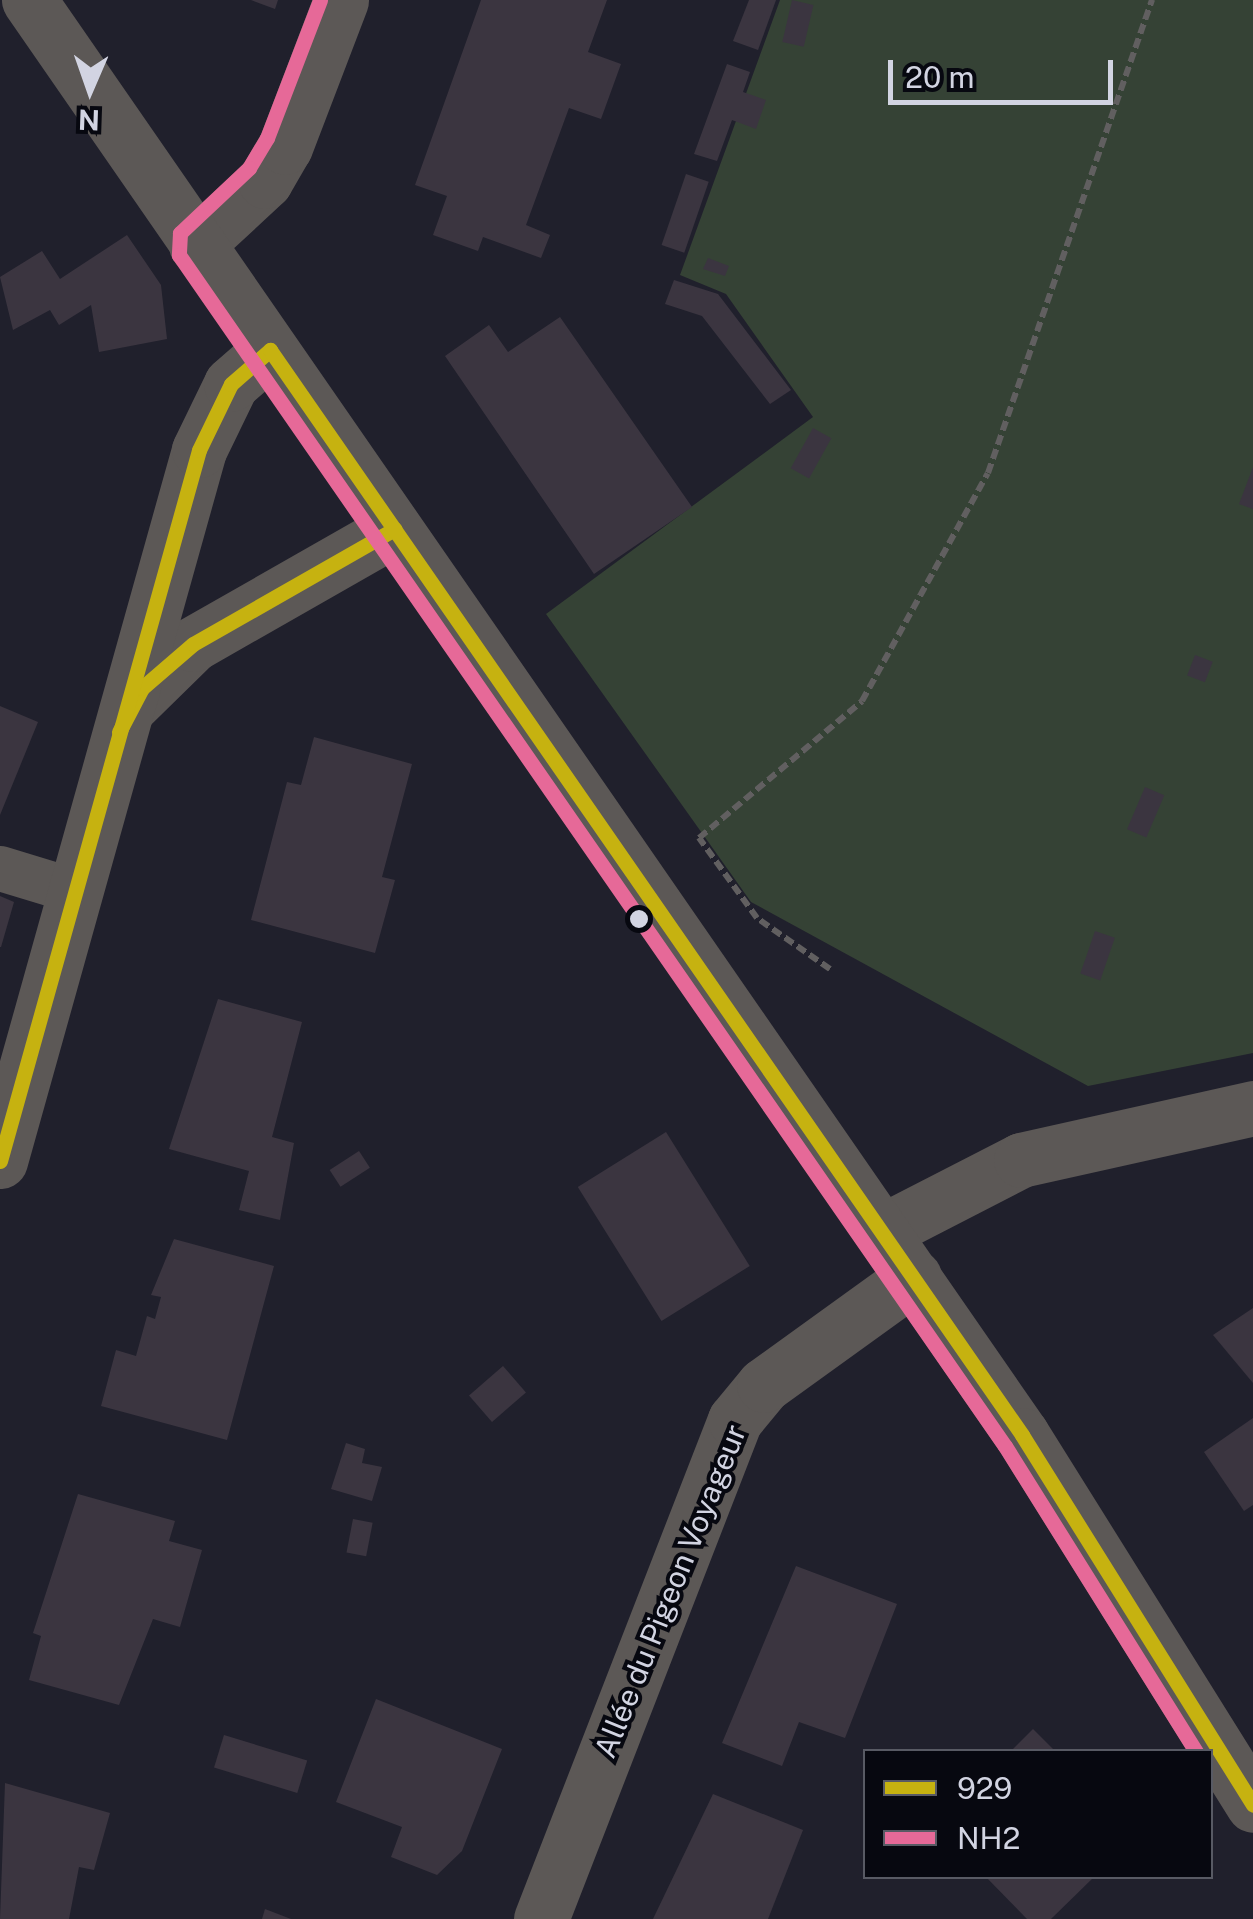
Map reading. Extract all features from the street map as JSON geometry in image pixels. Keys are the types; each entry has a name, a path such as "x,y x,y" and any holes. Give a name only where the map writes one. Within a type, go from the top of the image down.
{"street":[{"path":"29,0 914,1277 1099,1551 1253,1805"},
{"path":"196,245 264,180 285,148 341,0"},
{"path":"0,1161 198,450 231,384 270,350"},
{"path":"123,717 192,644 395,529"},
{"path":"882,1231 1021,1160 1253,1108"},
{"name":"Allée du Pigeon Voyageur","path":"541,1919 735,1420 764,1385 914,1277"}],"lane":[{"path":"0,868 76,891"}],"path":[{"path":"830,969 757,918 699,838 862,701 988,474 1152,0"}],"green space":[{"path":"780,0 1253,0 1253,1053 1088,1086 751,902 546,614 813,417 726,294 680,275"}],"building":[{"path":"251,0 278,0 275,9"},
{"path":"481,0 607,0 588,52 621,64 601,119 569,108 526,225 550,235 541,258 483,237 478,251 433,235 447,196 415,185"},
{"path":"749,0 776,0 758,50 733,41"},
{"path":"792,0 813,5 804,47 782,42"},
{"path":"727,64 750,72 743,92 766,100 756,129 732,120 717,161 694,154"},
{"path":"686,174 709,182 684,253 662,245"},
{"path":"127,235 161,285 167,339 99,352 91,305 59,325 50,310 13,330 0,277 42,251 60,279"},
{"path":"708,258 729,266 725,276 703,269"},
{"path":"674,280 718,294 791,390 770,404 702,316 665,304"},
{"path":"560,317 692,507 594,574 445,356 489,325 508,352"},
{"path":"813,428 831,438 809,478 791,468"},
{"path":"1253,467 1253,509 1239,504"},
{"path":"1195,655 1213,662 1205,682 1187,676"},
{"path":"0,706 38,722 0,815"},
{"path":"314,737 412,764 382,877 395,880 375,953 251,920 287,782 301,785"},
{"path":"1145,787 1164,795 1146,838 1127,829"},
{"path":"0,896 14,902 1,947 0,947"},
{"path":"1095,931 1115,938 1100,980 1080,974"},
{"path":"218,999 302,1022 272,1137 294,1143 280,1220 239,1210 249,1171 169,1149"},
{"path":"666,1132 750,1266 662,1321 578,1187"},
{"path":"359,1151 370,1168 341,1187 330,1170"},
{"path":"174,1239 274,1266 227,1440 101,1406 116,1350 136,1356 147,1316 155,1319 161,1297 151,1295"},
{"path":"1253,1308 1253,1383 1213,1335"},
{"path":"503,1366 526,1392 492,1422 469,1396"},
{"path":"1253,1418 1253,1505 1244,1511 1204,1452"},
{"path":"346,1443 365,1449 362,1463 382,1467 372,1501 331,1489"},
{"path":"78,1494 175,1521 169,1541 202,1550 180,1627 153,1619 119,1705 29,1680 41,1636 33,1633"},
{"path":"353,1519 373,1523 366,1556 347,1552"},
{"path":"796,1566 897,1604 845,1738 799,1722 782,1766 722,1743"},
{"path":"376,1699 502,1749 462,1851 437,1875 391,1857 402,1827 336,1802"},
{"path":"1033,1729 1053,1749 1013,1749"},
{"path":"224,1735 307,1760 297,1793 214,1768"},
{"path":"5,1783 110,1813 94,1870 79,1867 69,1919 0,1919"},
{"path":"713,1794 803,1830 768,1919 653,1919"},
{"path":"988,1879 1092,1879 1051,1919 1027,1919"},
{"path":"265,1909 291,1919 262,1919"}],"transit line":[{"name":"NH2","path":"320,0 267,138 249,168 180,233 179,255 1005,1446 1194,1749"},
{"name":"929","path":"0,1161 199,450 231,384 270,350 1022,1435 1253,1805"},
{"name":"929","path":"119,732 142,688 193,644 395,529"}]}
